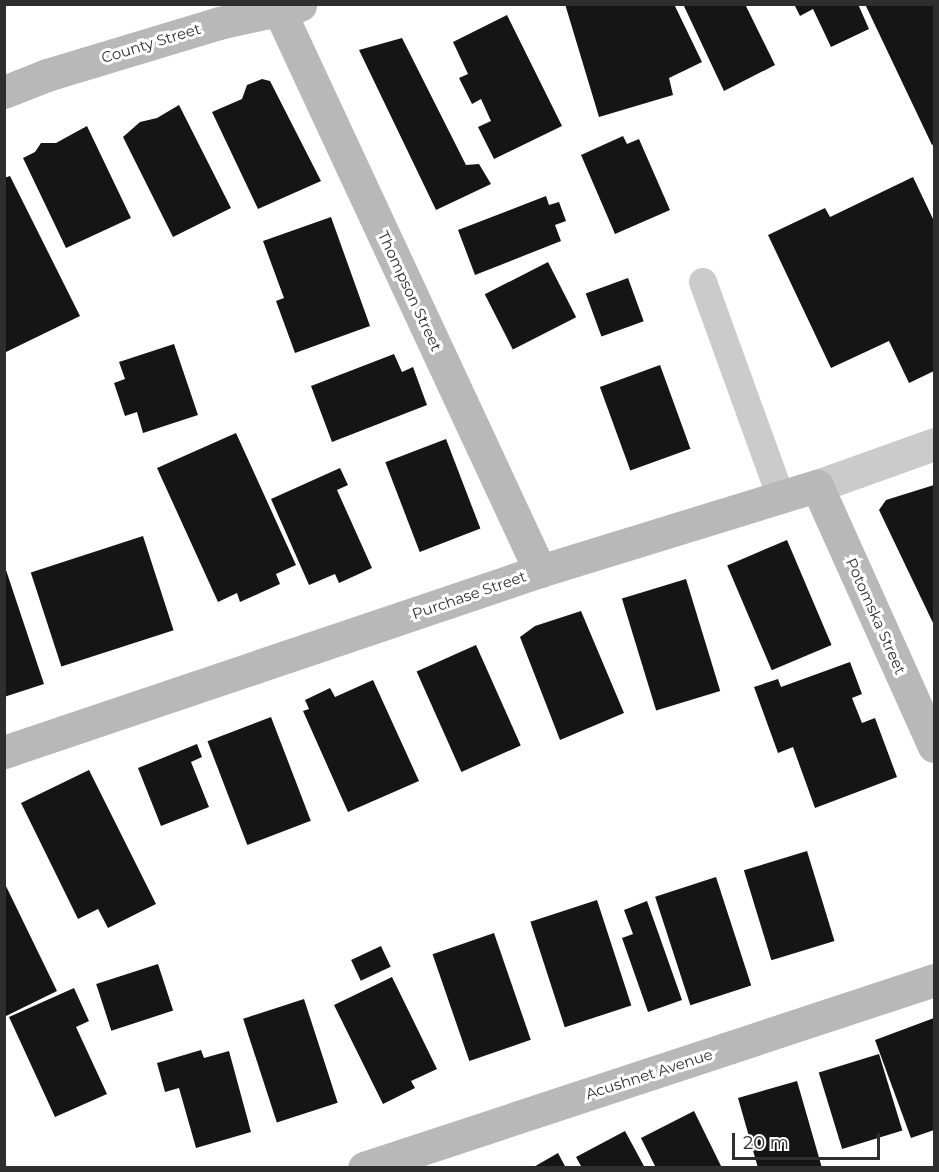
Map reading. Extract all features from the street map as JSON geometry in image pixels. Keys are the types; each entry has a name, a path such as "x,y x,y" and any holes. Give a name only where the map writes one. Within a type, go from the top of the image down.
{"street":[{"name":"County Street","path":"4,92 47,75 219,22 286,6"},
{"name":"Thompson Street","path":"286,6 540,571"},
{"name":"Purchase Street","path":"4,752 540,571 817,486 934,444"},
{"name":"Potomska Street","path":"817,486 934,746"},
{"name":"Acushnet Avenue","path":"364,1167 934,980"}],"lane":[{"path":"703,282 781,497"}],"building":[{"path":"565,4 674,4 702,62 669,78 673,95 599,117"},
{"path":"683,4 745,4 775,65 724,91"},
{"path":"794,4 858,4 869,29 831,47 813,9 800,16"},
{"path":"865,4 934,4 934,144 932,145"},
{"path":"507,15 562,126 494,159 478,127 491,121 481,99 472,104 459,78 468,74 453,42"},
{"path":"402,38 466,165 479,164 491,184 436,210 359,50"},
{"path":"262,79 270,81 321,181 258,209 212,112 242,99 247,85"},
{"path":"179,105 231,208 173,237 123,137 140,122 157,118"},
{"path":"87,126 131,218 66,248 23,158 35,152 41,143 56,143"},
{"path":"623,136 627,144 639,139 670,210 615,234 581,155"},
{"path":"10,176 80,316 4,353 4,178"},
{"path":"913,177 934,221 934,371 909,383 889,341 831,368 768,235 825,208 830,217"},
{"path":"546,196 549,205 559,202 566,221 555,225 561,241 475,275 458,230"},
{"path":"331,217 370,326 295,353 276,301 284,298 263,241"},
{"path":"548,262 576,317 513,349 485,294"},
{"path":"628,278 644,321 601,337 586,293"},
{"path":"174,344 198,415 143,433 137,412 125,416 114,383 125,379 119,362"},
{"path":"394,354 402,372 413,367 427,405 332,442 311,386"},
{"path":"660,365 690,449 630,471 600,387"},
{"path":"236,433 296,565 276,574 280,584 240,602 237,593 218,602 157,468"},
{"path":"446,439 480,529 420,552 385,462"},
{"path":"340,468 348,485 337,490 372,568 339,583 335,574 309,585 271,499"},
{"path":"934,485 934,625 879,510 886,500"},
{"path":"143,536 174,630 61,667 31,572"},
{"path":"787,540 832,645 772,670 727,565"},
{"path":"4,564 44,684 4,697"},
{"path":"686,579 720,691 656,710 622,599"},
{"path":"581,611 624,713 560,740 520,637 535,626"},
{"path":"476,645 521,745 461,772 417,671"},
{"path":"850,662 862,694 852,698 862,723 875,718 897,777 815,808 793,747 778,753 754,687 778,679 781,687"},
{"path":"373,680 419,781 348,812 303,711 309,709 305,700 330,688 335,697"},
{"path":"271,717 311,821 247,845 208,741"},
{"path":"197,744 202,757 191,762 209,807 161,826 138,768"},
{"path":"89,770 156,904 108,928 98,909 78,919 21,803"},
{"path":"807,851 834,941 771,960 744,870"},
{"path":"716,877 751,985 690,1005 655,897"},
{"path":"4,882 57,991 6,1016 4,1013"},
{"path":"597,900 631,1006 565,1027 530,922"},
{"path":"647,901 682,1000 648,1012 622,938 633,934 624,910"},
{"path":"494,933 531,1040 469,1061 433,954"},
{"path":"381,946 391,967 361,981 351,960"},
{"path":"158,964 173,1011 111,1031 96,984"},
{"path":"392,977 437,1069 411,1081 415,1088 383,1104 334,1005"},
{"path":"74,988 89,1021 76,1027 107,1094 55,1117 9,1017"},
{"path":"304,999 338,1103 277,1122 243,1019"},
{"path":"934,1018 934,1130 911,1138 875,1040"},
{"path":"201,1050 204,1058 229,1051 251,1132 196,1148 179,1088 165,1092 157,1063"},
{"path":"879,1054 902,1131 842,1149 819,1072"},
{"path":"797,1081 822,1168 758,1168 738,1098"},
{"path":"694,1111 722,1168 656,1168 641,1138"},
{"path":"625,1131 645,1168 582,1168 576,1157"},
{"path":"558,1153 566,1168 532,1168"}]}
